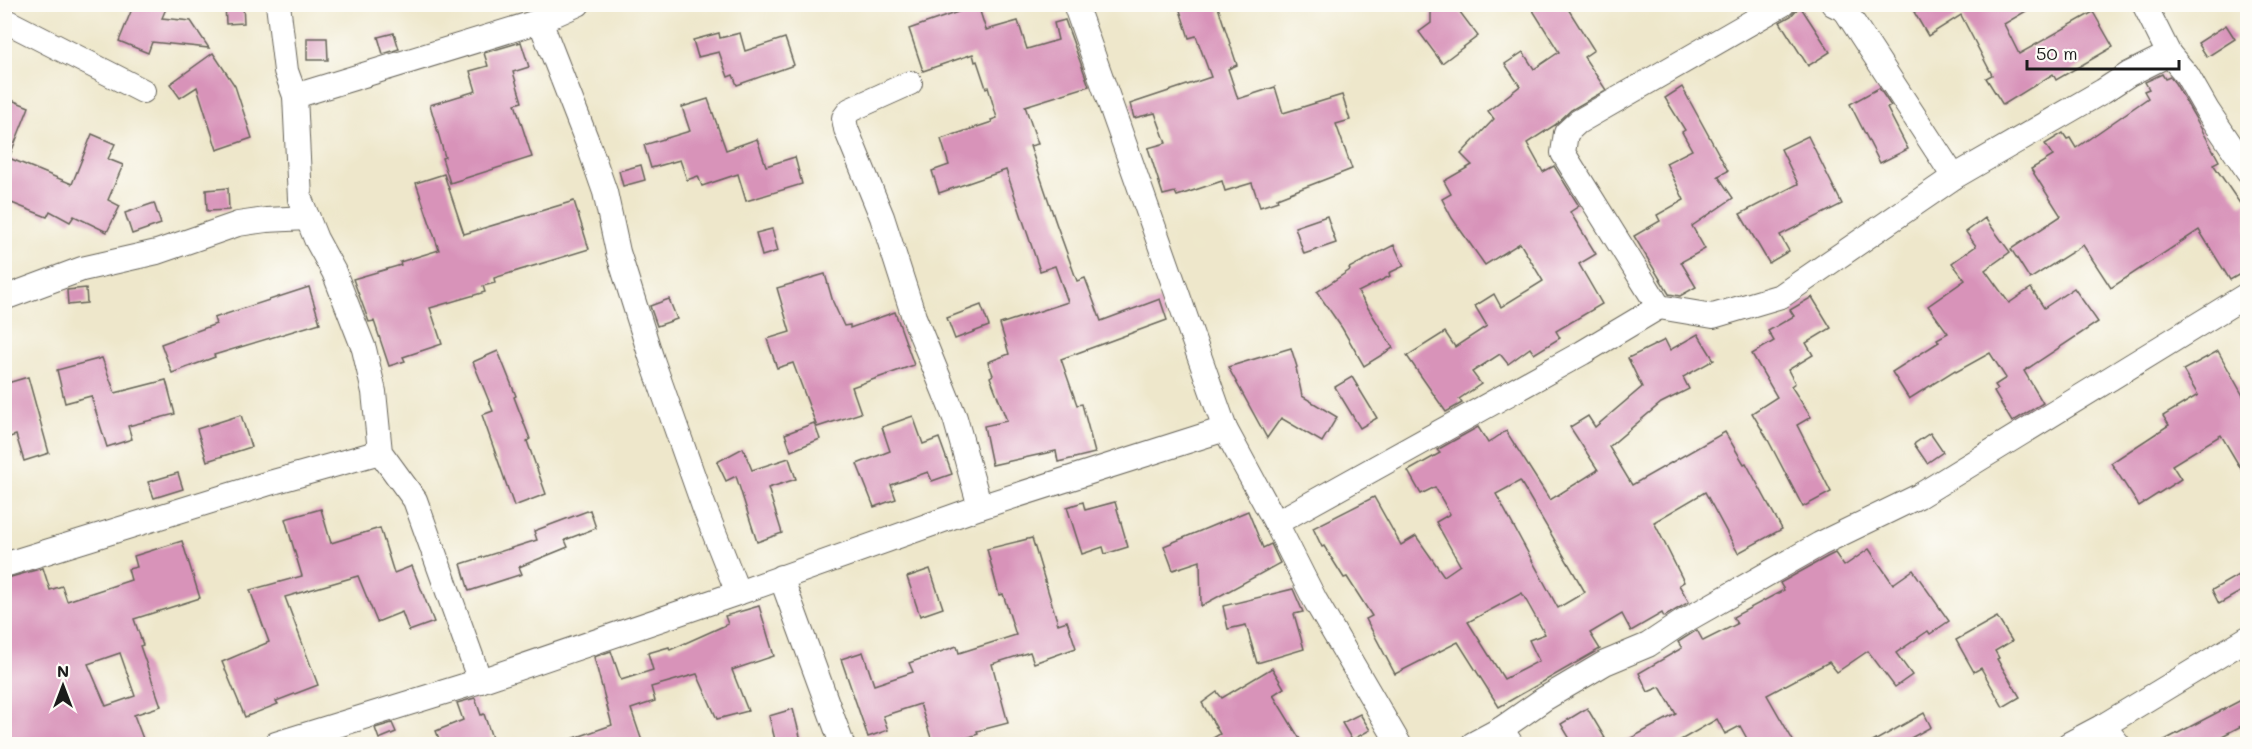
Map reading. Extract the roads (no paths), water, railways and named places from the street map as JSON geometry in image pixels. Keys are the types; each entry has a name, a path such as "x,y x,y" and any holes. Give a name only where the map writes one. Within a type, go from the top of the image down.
{"street":[{"path":"278,4 286,71 295,96 300,199 316,239 334,272 364,349 374,392 380,452 415,500 480,681"},
{"path":"295,96 540,21 578,4"},
{"path":"1075,4 1225,429 1315,600 1399,744"},
{"path":"1659,307 1563,153 1566,133 1578,122 1783,4"},
{"path":"1833,4 1845,10 1954,177"},
{"path":"2144,4 2169,54 2187,75 2247,171"},
{"path":"4,20 143,91"},
{"path":"540,21 605,192 618,252 651,357 704,507 738,593"},
{"path":"1276,523 1582,353 1659,307 1713,316 1781,296 1954,177 2129,74 2169,54"},
{"path":"910,83 850,110 844,118 846,129 882,217 914,317 955,418 980,507"},
{"path":"4,298 82,269 157,252 238,224 308,218"},
{"path":"1473,744 1506,736 1544,699 1605,663 1648,645 1681,623 1820,544 1918,496 2247,294"},
{"path":"276,744 480,681 980,507 1225,429"},
{"path":"4,565 266,484 380,452"},
{"path":"781,577 842,744"},
{"path":"2069,744 2110,735 2247,638"}]}
